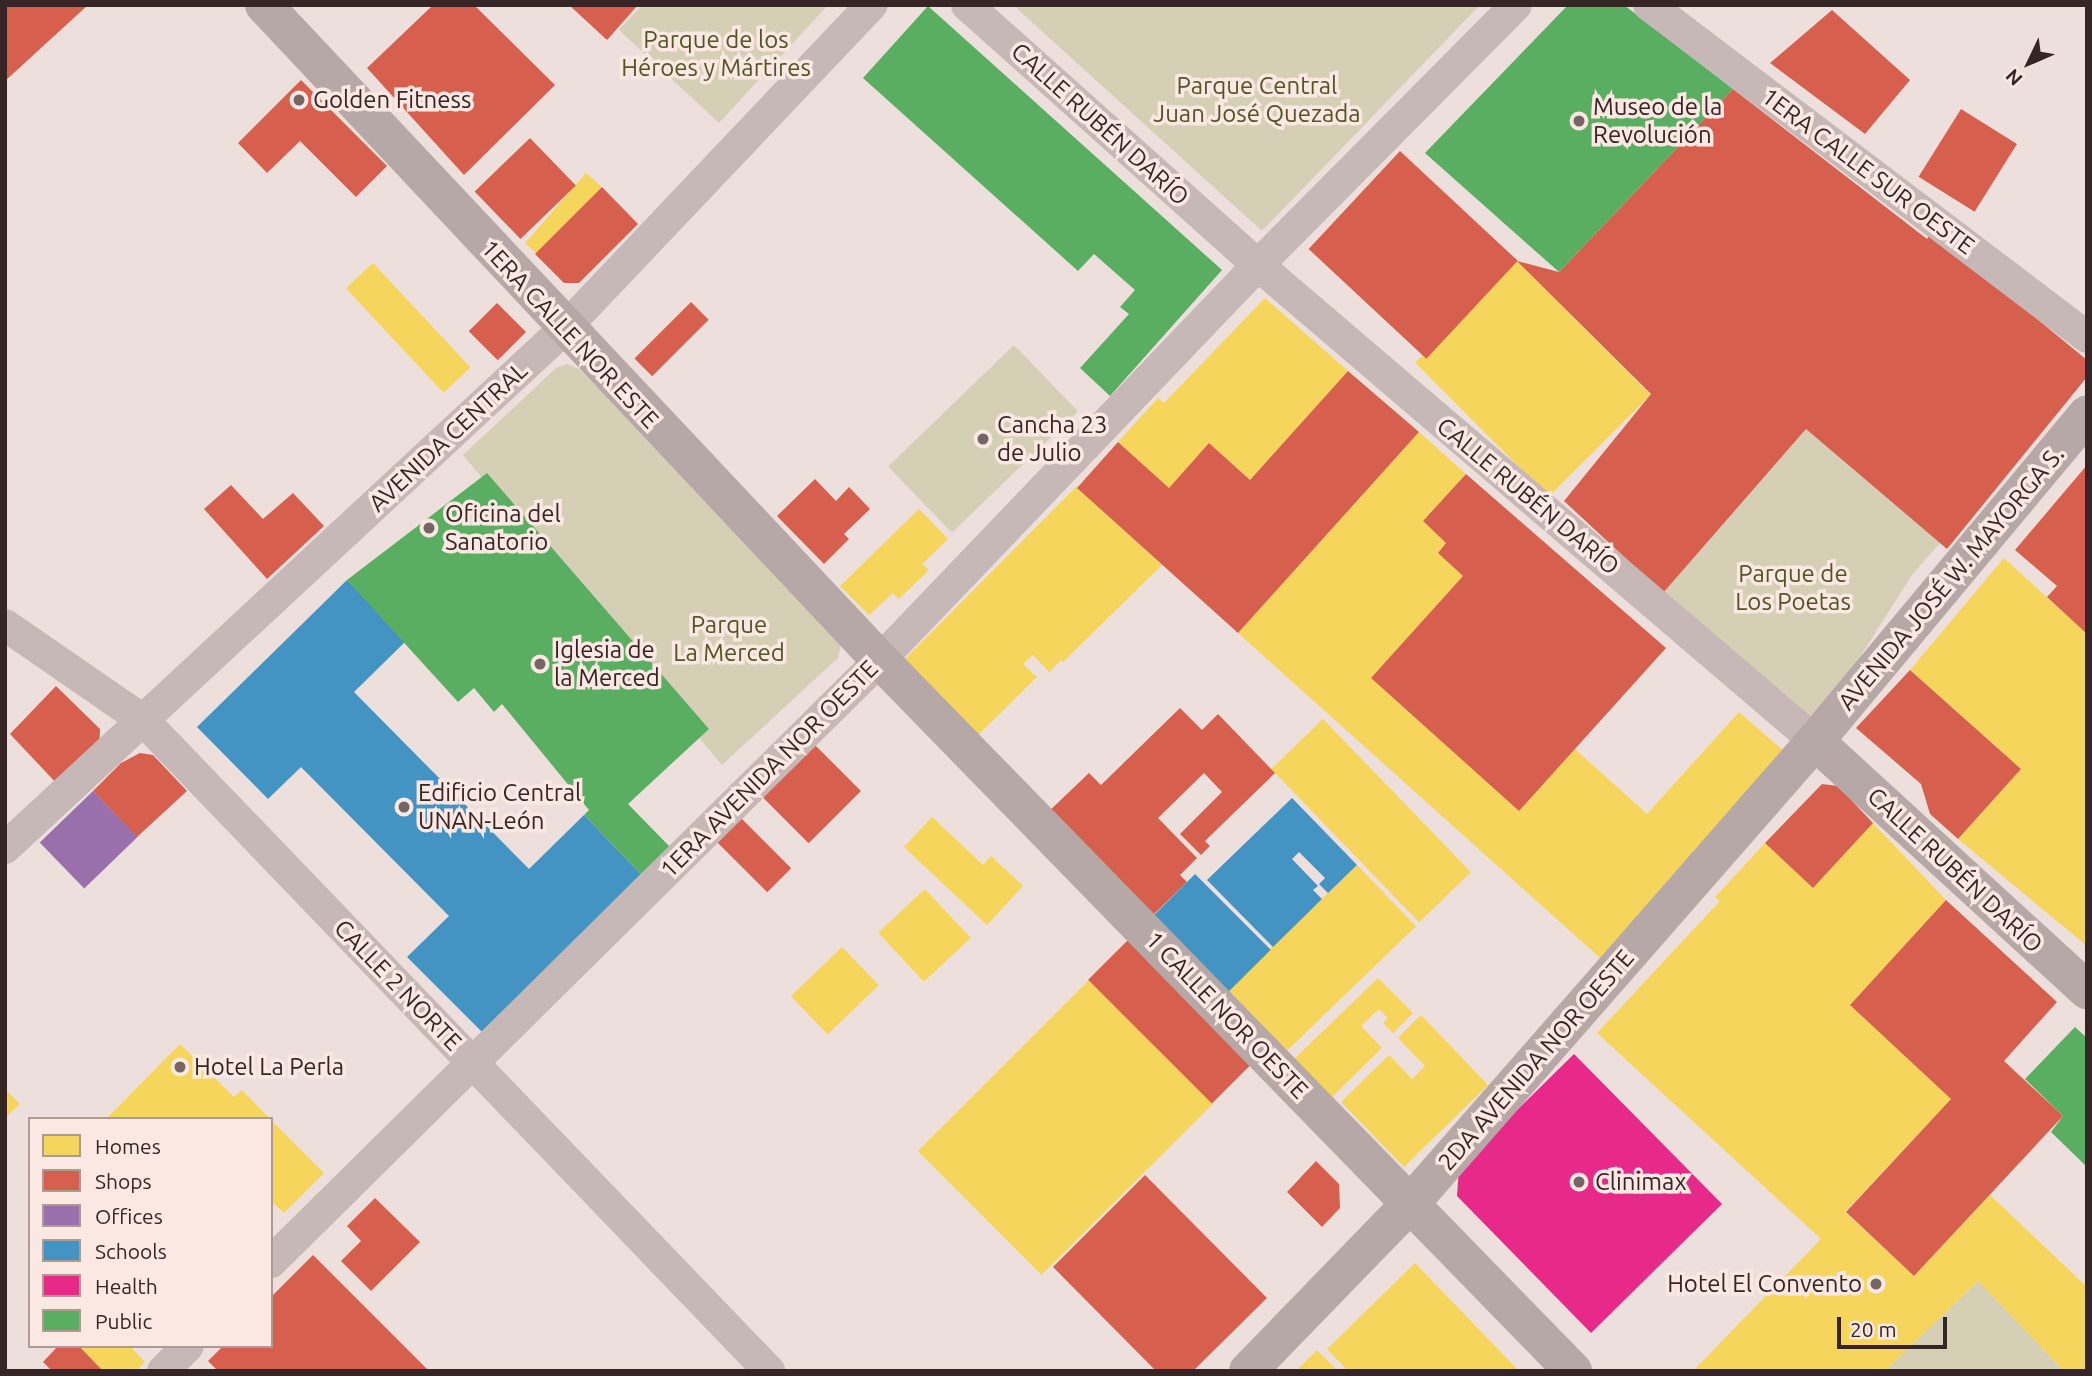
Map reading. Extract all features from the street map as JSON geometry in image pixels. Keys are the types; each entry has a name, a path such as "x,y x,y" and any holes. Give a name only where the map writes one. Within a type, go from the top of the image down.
{"street":[{"name":"1ERA CALLE NOR ESTE","path":"264,5 564,328 880,660"},
{"name":"AVENIDA CENTRAL","path":"5,848 564,328 872,5"},
{"name":"CALLE RUBÉN DARÍO","path":"967,5 1258,265 1815,741 2087,990"},
{"name":"1ERA AVENIDA NOR OESTE","path":"273,1260 880,660 1258,265 1516,5"},
{"name":"1ERA CALLE SUR OESTE","path":"1649,5 2087,337"},
{"name":"AVENIDA JOSÉ W. MAYORGA S.","path":"1815,741 2087,415"},
{"name":"CALLE 2 NORTE","path":"5,625 144,721 769,1371"},
{"name":"1 CALLE NOR OESTE","path":"880,660 1573,1371"},
{"name":"2DA AVENIDA NOR OESTE","path":"1248,1371 1410,1204 1815,741"},
{"path":"163,1371 186,1348"}],"green space":[{"name":"Parque de los Héroes y Mártires","path":"642,5 828,5 719,123 619,30"},
{"name":"Parque Central Juan José Quezada","path":"1013,5 1480,5 1262,231"},
{"name":"Cancha 23 de Julio","path":"1014,345 1078,411 952,533 888,467"},
{"name":"Parque La Merced","path":"567,364 579,369 832,619 843,636 838,658 722,765 463,455 556,368"},
{"name":"Parque de Los Poetas","path":"1806,429 1940,543 1912,575 1820,720 1792,721 1663,593"},
{"path":"1978,1281 2064,1371 1885,1371"}],"building: Homes":[{"path":"586,173 602,187 541,257 525,243"},
{"path":"1517,261 1651,395 1549,496 1415,363"},
{"path":"373,263 471,368 443,393 346,288"},
{"path":"1265,298 1348,371 1250,480 1209,443 1169,488 1118,442 1158,398 1164,403"},
{"path":"1419,432 1466,474 1423,521 1446,543 1438,553 1463,576 1371,678 1519,811 1575,749 1647,814 1739,712 1785,752 1600,958 1238,633"},
{"path":"1076,487 1162,565 1063,662 1061,660 1049,672 1033,655 1023,664 1037,677 975,738 901,663"},
{"path":"919,509 948,539 922,564 929,570 899,599 893,593 869,615 840,586"},
{"path":"2004,558 2087,634 2087,946 1958,839 2021,769 2028,775 1910,670"},
{"path":"1323,719 1471,872 1419,922 1271,769"},
{"path":"932,817 983,865 991,856 1023,886 987,925 904,847"},
{"path":"1873,823 1946,900 1850,1005 1951,1099 1845,1212 1914,1276 1990,1195 2087,1287 2087,1371 2064,1371 1978,1281 1885,1371 1693,1371 1821,1239 1597,1033 1720,901 1715,897 1765,843 1813,888"},
{"path":"1357,865 1416,926 1282,1056 1222,995"},
{"path":"925,889 971,938 924,982 878,933"},
{"path":"842,947 879,985 828,1034 791,996"},
{"path":"1378,978 1413,1013 1393,1033 1383,1023 1388,1018 1379,1009 1361,1026 1382,1048 1328,1101 1291,1062"},
{"path":"1089,980 1213,1104 1042,1275 918,1151"},
{"path":"1421,1015 1488,1085 1404,1167 1341,1102 1389,1055 1412,1079 1425,1066 1398,1038"},
{"name":"Hotel La Perla","path":"180,1044 234,1097 242,1090 268,1117 108,1117"},
{"path":"5,1089 20,1104 5,1118"},
{"name":"Hotel La Perla","path":"273,1122 324,1173 284,1213 273,1203"},
{"path":"1415,1263 1519,1371 1348,1371 1327,1349"},
{"path":"81,1348 132,1348 145,1362 136,1371 103,1371"},
{"path":"1317,1350 1338,1371 1296,1371"}],"building: Shops":[{"path":"5,5 88,5 5,81"},
{"path":"433,5 474,5 555,85 464,175 367,68"},
{"path":"569,5 638,5 607,40"},
{"path":"1832,10 1910,80 1865,134 1770,63"},
{"path":"301,80 387,166 356,197 300,141 267,173 238,143"},
{"path":"1733,89 1927,239 1931,232 2087,360 2087,377 1947,549 1806,429 1663,593 1564,501 1651,394 1517,261 1559,272"},
{"path":"1961,109 2017,144 1975,212 1919,177"},
{"path":"530,138 576,185 520,239 475,191"},
{"path":"1400,151 1518,261 1426,359 1309,249"},
{"path":"602,187 638,224 579,283 564,283 535,254"},
{"path":"691,302 709,320 652,376 634,359"},
{"path":"497,303 526,332 498,360 469,331"},
{"path":"1348,371 1419,432 1238,633 1077,488 1118,442 1169,488 1209,443 1250,480"},
{"path":"2087,465 2087,634 2047,597 2057,586 2015,550"},
{"path":"1466,474 1666,648 1519,811 1371,678 1463,576 1438,553 1446,543 1423,521"},
{"path":"815,479 836,501 849,487 870,509 844,534 849,539 824,564 777,516"},
{"path":"231,485 263,519 293,493 324,526 267,579 204,509"},
{"path":"1910,670 2021,769 1958,839 1930,814 1921,784 1856,728"},
{"path":"56,686 100,729 99,751 59,786 10,734"},
{"path":"1180,708 1202,730 1218,714 1275,773 1205,841 1210,846 1201,855 1180,834 1222,792 1204,773 1158,818 1197,858 1180,875 1187,882 1148,920 1046,814 1089,773 1101,785"},
{"path":"815,745 861,791 809,843 763,797"},
{"path":"140,753 153,755 187,791 137,837 93,791 121,763"},
{"path":"1822,784 1838,786 1873,823 1813,888 1765,843"},
{"path":"741,818 791,868 767,892 717,842"},
{"path":"1946,900 2057,1002 2004,1061 2063,1116 1914,1276 1846,1212 1951,1099 1850,1005"},
{"path":"1132,936 1256,1060 1212,1104 1088,980"},
{"path":"1316,1161 1339,1184 1340,1208 1322,1227 1287,1192"},
{"path":"1145,1175 1267,1298 1193,1371 1156,1371 1053,1267"},
{"path":"375,1198 420,1242 371,1291 341,1261 361,1241 347,1226"},
{"path":"313,1255 429,1371 218,1371 208,1361 221,1348 273,1348 273,1295"},
{"path":"56,1348 81,1348 103,1371 52,1371 43,1362"}],"building: Offices":[{"path":"93,791 137,837 84,888 40,842"}],"building: Schools":[{"name":"Edificio Central UNAN-León","path":"347,580 406,641 354,692 529,869 584,815 641,874 482,1032 407,957 449,916 301,767 268,799 197,727"},
{"path":"1292,798 1357,865 1328,893 1319,884 1325,878 1299,852 1292,859 1318,886 1313,890 1322,899 1273,947 1207,880"},
{"path":"1195,874 1271,950 1224,996 1148,921"}],"building: Health":[{"name":"Clinimax","path":"1574,1054 1722,1204 1591,1333 1457,1196 1459,1167"}],"building: Public":[{"name":"Museo de la Revolución","path":"1568,5 1624,5 1733,89 1559,272 1425,153"},
{"path":"928,6 1222,270 1110,396 1080,368 1129,314 1120,307 1135,290 1094,254 1078,271 863,78"},
{"name":"Iglesia de la Merced","path":"487,473 709,729 628,804 670,847 641,874 584,815 589,810 502,704 494,712 474,688 458,702 347,580"},
{"path":"2075,1027 2087,1038 2087,1167 2051,1132 2063,1116 2025,1079"}],"place":[{"name":"Golden Fitness","path":"299,100"},
{"name":"Museo de la Revolución","path":"1579,121"},
{"name":"Cancha 23 de Julio","path":"983,439"},
{"name":"Oficina del Sanatorio","path":"429,528"},
{"name":"Iglesia de la Merced","path":"540,664"},
{"name":"Edificio Central UNAN-León","path":"404,807"},
{"name":"Hotel La Perla","path":"180,1067"},
{"name":"Clinimax","path":"1579,1182"},
{"name":"Hotel El Convento","path":"1876,1284"}]}
